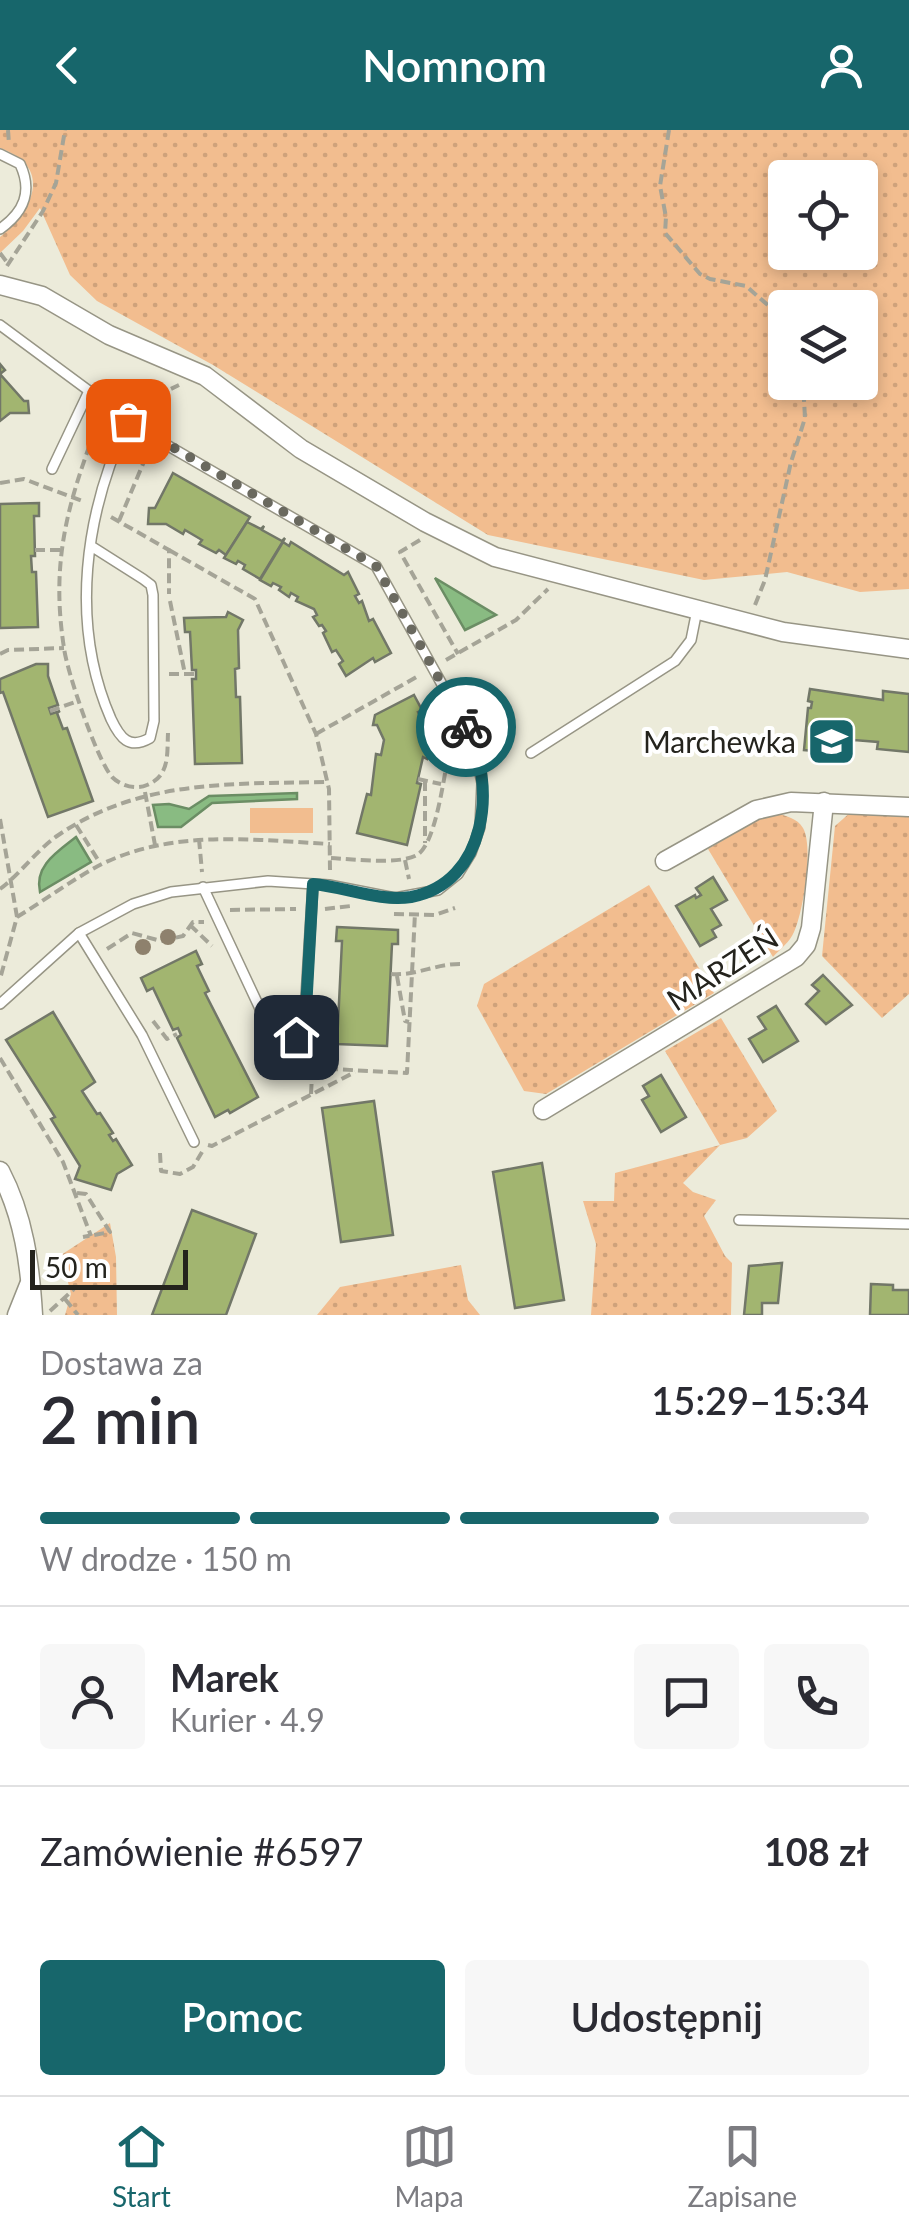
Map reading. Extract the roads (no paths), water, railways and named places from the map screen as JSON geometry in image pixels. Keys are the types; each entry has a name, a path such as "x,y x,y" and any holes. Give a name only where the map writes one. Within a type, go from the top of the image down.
{"street":[{"path":"7,287 42,296 109,335 216,383 301,449 463,543 495,557 783,632 909,649"},
{"path":"665,860 756,810 790,802 909,808"},
{"name":"MARZEŃ","path":"543,1110 796,957 812,928 824,802"},
{"path":"0,1172 20,1221 31,1280 42,1313"},
{"path":"16,1315 31,1280"}],"lane":[{"path":"0,154 20,164 28,190 22,209 0,229"},
{"path":"0,326 89,391 126,425 376,566 473,740 482,783 480,827 471,853 458,874 438,890 395,898 329,886 268,881 203,887 133,904 79,933 0,1004"},
{"path":"52,469 89,391"},
{"path":"91,546 143,579 153,595 154,721 150,738 137,744 120,737 102,695 91,653 86,582 91,546 97,510 126,425"},
{"path":"532,752 675,661 691,640 698,610"},
{"path":"203,887 270,1030 283,1037 296,1037 304,1028 313,884"},
{"path":"79,933 142,1035 199,1143"},
{"path":"739,1220 909,1224"}],"place":[{"name":"Marchewka","path":"831,741"}]}
